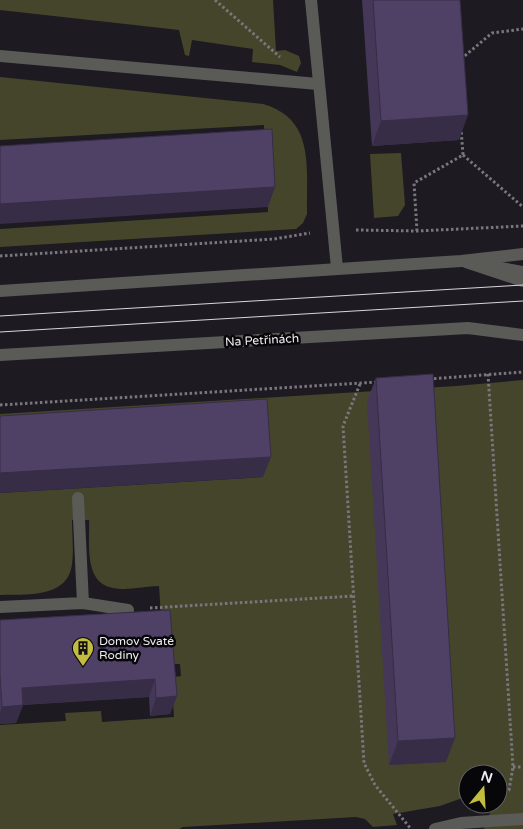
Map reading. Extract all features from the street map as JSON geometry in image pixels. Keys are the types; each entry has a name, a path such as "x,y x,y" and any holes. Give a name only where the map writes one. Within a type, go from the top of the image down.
{"street":[{"path":"310,0 337,268"},
{"path":"0,56 318,84"},
{"path":"0,291 460,260 523,254"},
{"path":"460,260 523,272"},
{"path":"460,260 523,281"},
{"name":"Na Petřinách","path":"0,355 468,328 523,335"},
{"path":"78,498 84,603"},
{"path":"0,607 84,603 128,610"},
{"path":"435,829 461,823 509,824 523,819"}],"path":[{"path":"215,0 276,52 301,83"},
{"path":"457,53 458,62 492,33 523,28"},
{"path":"461,118 463,155 523,207"},
{"path":"418,231 414,184 463,155"},
{"path":"352,230 418,231 523,226"},
{"path":"0,256 274,239 313,232"},
{"path":"419,379 523,372"},
{"path":"488,374 513,768 508,790"},
{"path":"0,406 380,382"},
{"path":"360,384 344,426 364,763 375,784 412,829"},
{"path":"128,610 354,596"},
{"path":"513,768 523,767"}],"green space":[{"path":"0,0 273,0 276,51 285,50 299,56 301,63 297,72 280,65 252,62 253,49 192,40 189,56 185,55 179,30 0,10"},
{"path":"0,77 263,104 280,111 292,121 300,134 304,148 307,163 307,214 303,223 296,229 0,247 0,229 268,212 264,125 0,140"},
{"path":"401,153 405,205 398,216 374,218 370,154"},
{"path":"523,380 523,829 484,829 489,814 508,814 508,764 458,764 458,800 440,806 393,814 397,825 373,827 365,819 356,817 183,827 179,829 0,829 0,725 66,721 65,713 101,711 102,722 174,717 172,688 174,677 181,676 180,664 174,664 172,633 161,617 159,586 118,589 103,585 92,570 89,550 89,520 72,520 72,564 69,575 63,583 54,589 44,592 0,595 0,493 263,477 0,436 0,414 456,386"}],"building":[{"path":"373,0 460,0 468,115 381,121"},
{"path":"272,129 275,187 0,204 0,146"},
{"path":"433,374 455,738 398,741 376,378"},
{"path":"267,399 271,457 0,473 0,416"},
{"name":"Domov Svaté Rodiny","path":"170,610 177,696 156,698 155,679 22,688 23,705 2,707 0,620"}],"tram line":[{"path":"0,316 523,285"},
{"path":"0,332 523,301"}],"place":[{"name":"Domov Svaté Rodiny","path":"83,667"}]}
